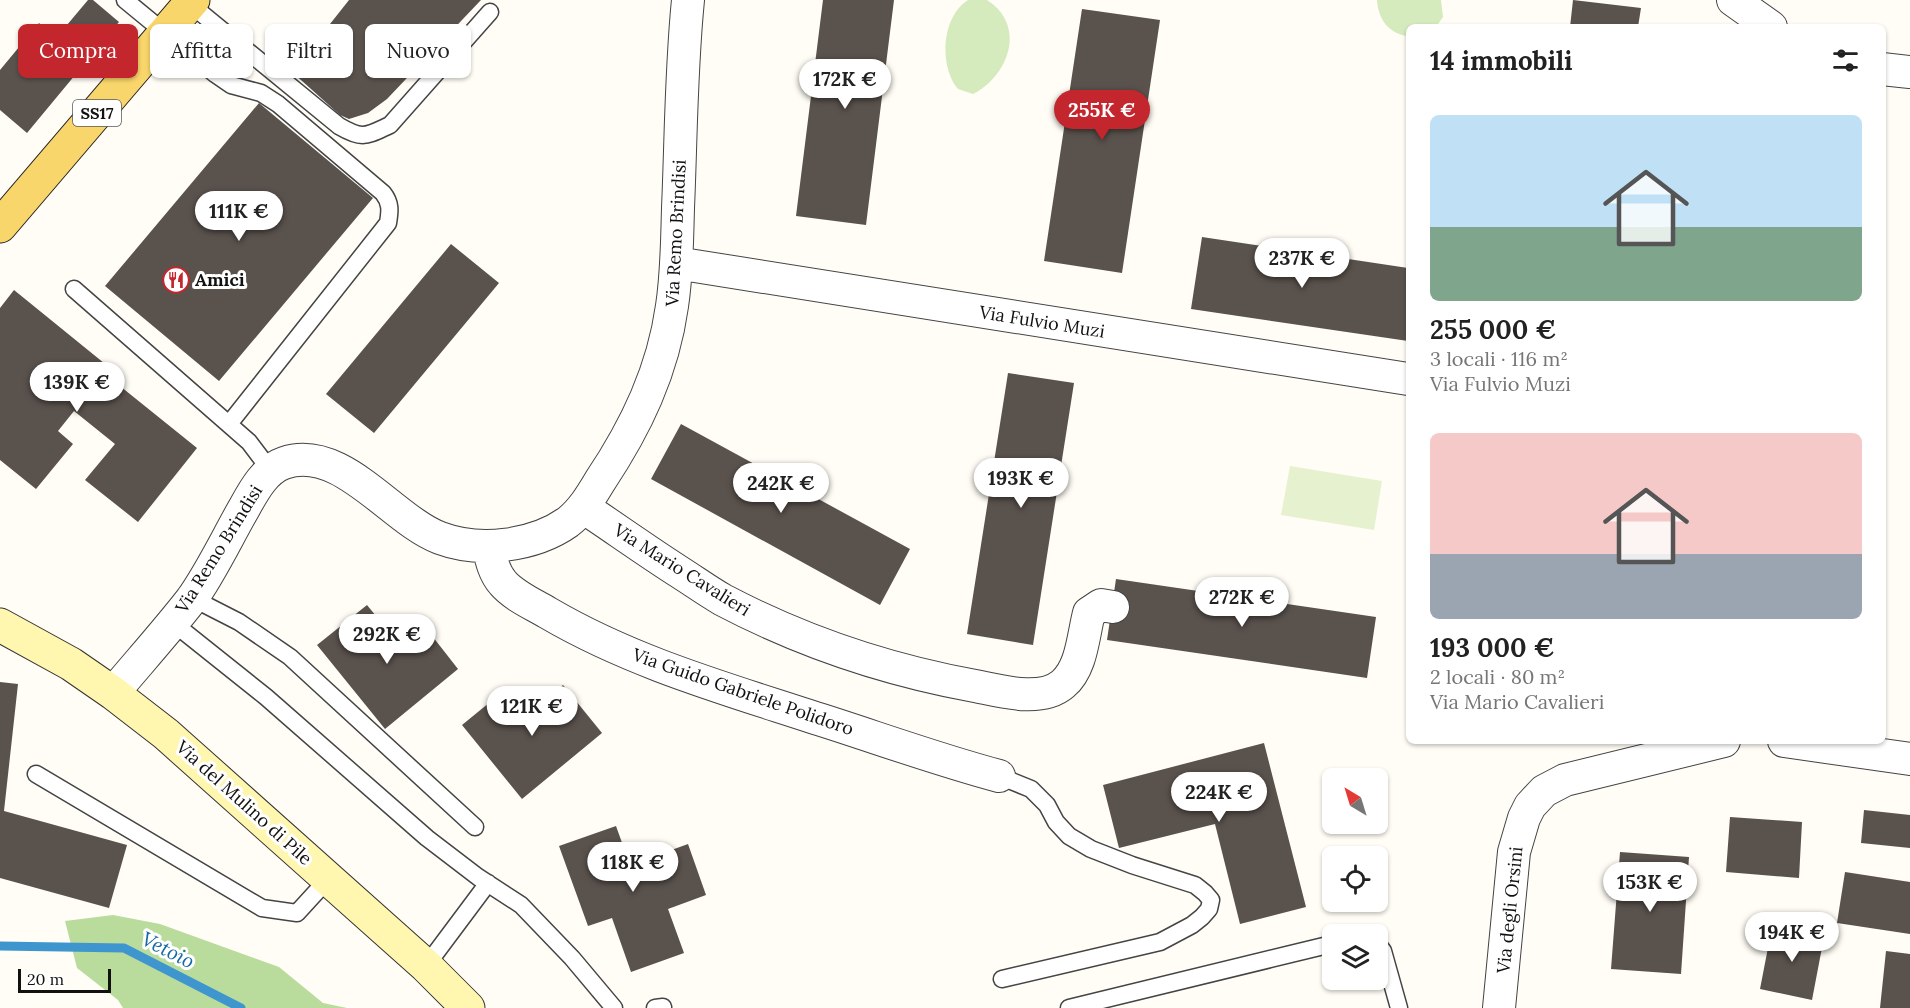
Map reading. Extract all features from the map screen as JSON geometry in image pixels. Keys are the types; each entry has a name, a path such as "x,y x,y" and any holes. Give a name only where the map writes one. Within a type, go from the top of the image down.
{"main road":[{"name":"SS17","path":"173,24 192,2"},
{"name":"SS17","path":"0,226 150,51"}],"street":[{"name":"Via Remo Brindisi","path":"113,693 192,598 256,487 271,471 282,464 297,460 325,463 342,471 419,526 440,538 464,544 488,546 522,542 548,534 569,521 583,507 622,448 641,412 666,344 676,263 688,0"},
{"path":"1733,0 1767,24"},
{"path":"1886,69 1910,72"},
{"name":"Via Fulvio Muzi","path":"676,263 1406,379"},
{"name":"Via Mario Cavalieri","path":"583,507 721,598 757,616 842,652 965,685 1033,694 1049,692 1063,684 1073,671 1079,657 1089,613 1101,605 1113,607"},
{"name":"Via Guido Gabriele Polidoro","path":"488,546 496,573 502,583 514,593 567,624 620,650 674,673 948,762 999,776"},
{"name":"Via del Mulino di Pile","path":"0,625 71,664 166,734 426,966 468,1008"},
{"name":"Via degli Orsini","path":"1499,1008 1514,852 1530,806 1544,791 1565,780 1712,744"},
{"path":"1805,744 1910,759"}],"lane":[{"path":"126,0 154,24"},
{"path":"192,2 339,126 356,136 372,134 390,124 490,12"},
{"path":"221,78 231,85 261,93 278,104 383,193 388,200 390,211 388,224 229,424"},
{"path":"74,289 229,424 258,451 271,471"},
{"path":"192,598 239,622 290,657 475,827"},
{"path":"172,622 266,697 427,838 521,905 572,958 614,1008"},
{"path":"36,774 262,908 297,912 329,878"},
{"path":"999,776 1031,789 1047,805 1056,822 1069,836 1091,849 1195,885 1210,900 1209,909 1197,921 1160,942 1002,979"},
{"path":"426,966 488,883"},
{"path":"1069,1008 1322,946"},
{"path":"1388,969 1399,1008"}],"green space":[{"path":"968,0 987,0 999,10 1007,23 1010,36 1004,63 986,86 973,94 958,89 952,80 946,56 948,30 952,18"},
{"path":"1377,0 1441,0 1443,17 1438,24 1406,24 1406,36 1401,35 1390,29 1382,19"},
{"path":"1290,466 1382,481 1374,530 1281,515"},
{"path":"113,915 160,924 279,967 323,1003 347,1008 123,1008 118,1000 77,968 65,921"}],"building":[{"path":"88,0 93,0 119,22 117,24 68,24"},
{"path":"349,0 481,0 458,24 365,24 365,78 407,78 387,99 368,113 349,119 340,115 299,78 353,78 353,24 330,24"},
{"path":"823,0 894,0 866,225 796,216"},
{"path":"1573,0 1641,8 1638,24 1570,24"},
{"path":"1082,9 1160,20 1122,273 1044,261"},
{"path":"18,48 18,78 73,78 27,133 0,110 0,70"},
{"path":"259,103 373,198 219,381 105,286"},
{"path":"1202,237 1406,268 1406,341 1191,309"},
{"path":"451,244 499,283 374,433 326,394"},
{"path":"14,290 115,372 110,378 197,448 138,522 85,480 115,444 74,411 58,431 73,444 36,489 0,460 0,308"},
{"path":"1008,373 1074,383 1033,645 967,634"},
{"path":"681,424 910,549 880,605 651,479"},
{"path":"1116,579 1376,617 1367,678 1107,640"},
{"path":"367,605 398,643 422,623 458,669 385,729 317,645"},
{"path":"0,682 18,684 4,811 127,845 109,908 0,878"},
{"path":"563,685 602,733 522,799 462,725 506,689 527,715"},
{"path":"1264,743 1306,907 1240,924 1215,824 1119,848 1103,785"},
{"path":"1864,810 1910,815 1910,848 1861,843"},
{"path":"1730,817 1802,822 1799,878 1726,872"},
{"path":"616,826 630,865 688,844 706,895 668,909 684,953 631,972 612,918 588,926 559,846"},
{"path":"1620,852 1689,857 1681,974 1611,969"},
{"path":"1845,872 1910,882 1910,934 1837,923"},
{"path":"1772,927 1824,937 1812,1000 1760,989"},
{"path":"1886,951 1910,954 1910,1008 1880,1008"}],"waterway":[{"name":"Vetoio","path":"0,946 124,948 241,1008"}],"place":[{"name":"Amici","path":"176,280"}]}
